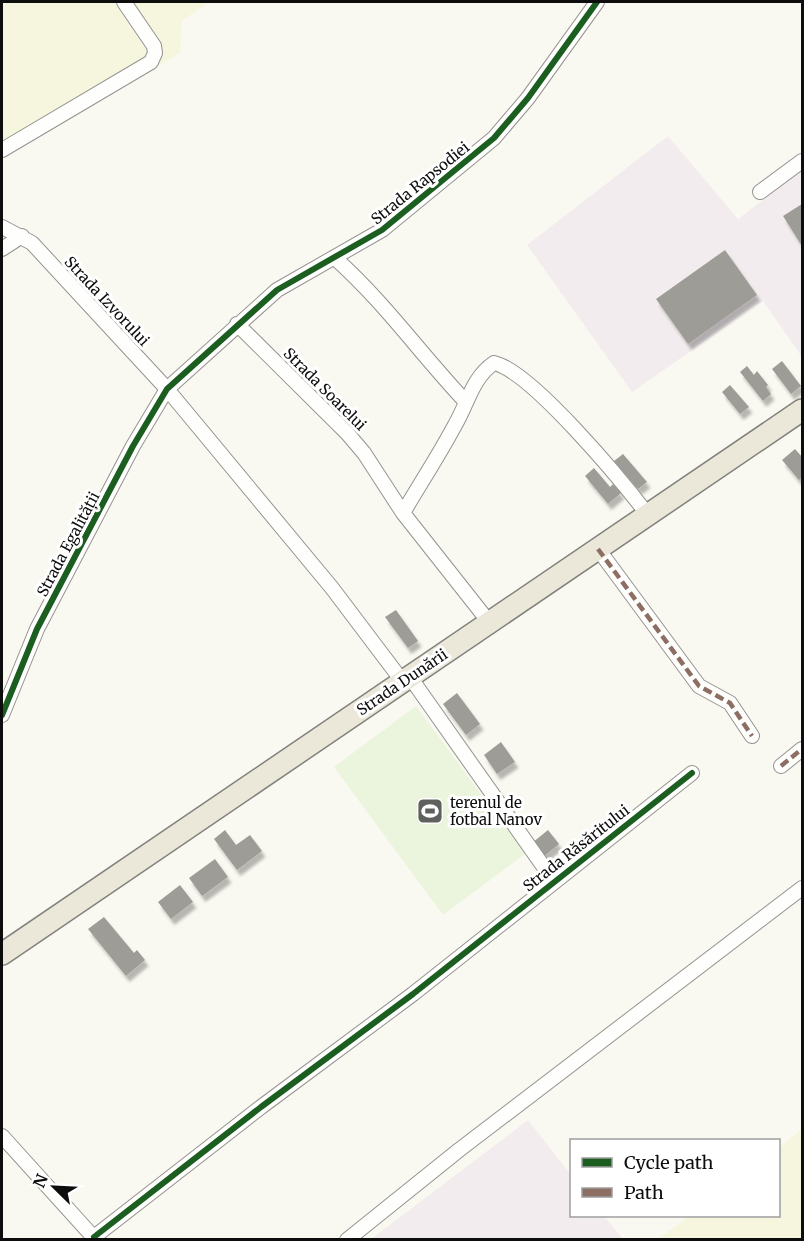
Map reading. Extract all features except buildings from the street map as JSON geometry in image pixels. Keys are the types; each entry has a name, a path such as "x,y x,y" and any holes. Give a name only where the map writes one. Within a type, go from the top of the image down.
{"main road":[{"name":"Strada Dunării","path":"2,954 802,410"}],"street":[{"path":"2,150 151,62 154,46 124,2"},
{"name":"Strada Rapsodiei","path":"167,389 277,290 382,230 495,138 528,98 597,2"},
{"path":"760,192 802,161"},
{"name":"Strada Izvorului","path":"2,227 32,243 167,389"},
{"path":"2,249 22,236"},
{"path":"336,258 381,301 438,371 465,400"},
{"name":"Strada Soarelui","path":"237,324 347,433 364,453 403,513 489,622"},
{"path":"403,513 457,422 465,400 481,374 494,363 501,365 554,409 596,452 648,515"},
{"path":"167,389 407,679"},
{"name":"Strada Egalității","path":"2,715 37,629 133,446 167,389"},
{"path":"598,549 699,686 730,703 752,736"},
{"name":"Strada Răsăritului","path":"407,679 553,880"},
{"path":"781,766 802,748"},
{"name":"Strada Răsăritului","path":"95,1238 252,1114 413,994 553,880 692,773"},
{"path":"347,1239 459,1150 802,888"},
{"path":"2,1136 95,1238"}],"shaded area":[{"path":"668,136 738,219 802,170 802,357 763,301 632,392 527,245"},
{"path":"528,1120 570,1174 570,1217 605,1217 623,1239 371,1239"}],"green space":[{"path":"2,2 209,2 182,21 180,53 2,157"},
{"name":"terenul de fotbal Nanov","path":"416,706 525,854 443,915 334,767"},
{"path":"802,1129 802,1239 658,1239 688,1217 780,1217 780,1147"}],"marked path":[{"path":"598,549 699,686 730,703 752,736"},
{"path":"781,766 802,749"}],"cycle path":[{"path":"2,715 37,629 133,446 167,389 277,290 382,230 494,138 528,98 597,2"},
{"path":"94,1237 261,1107 413,994 692,773"}],"place":[{"name":"terenul de fotbal Nanov","path":"430,811"}]}
